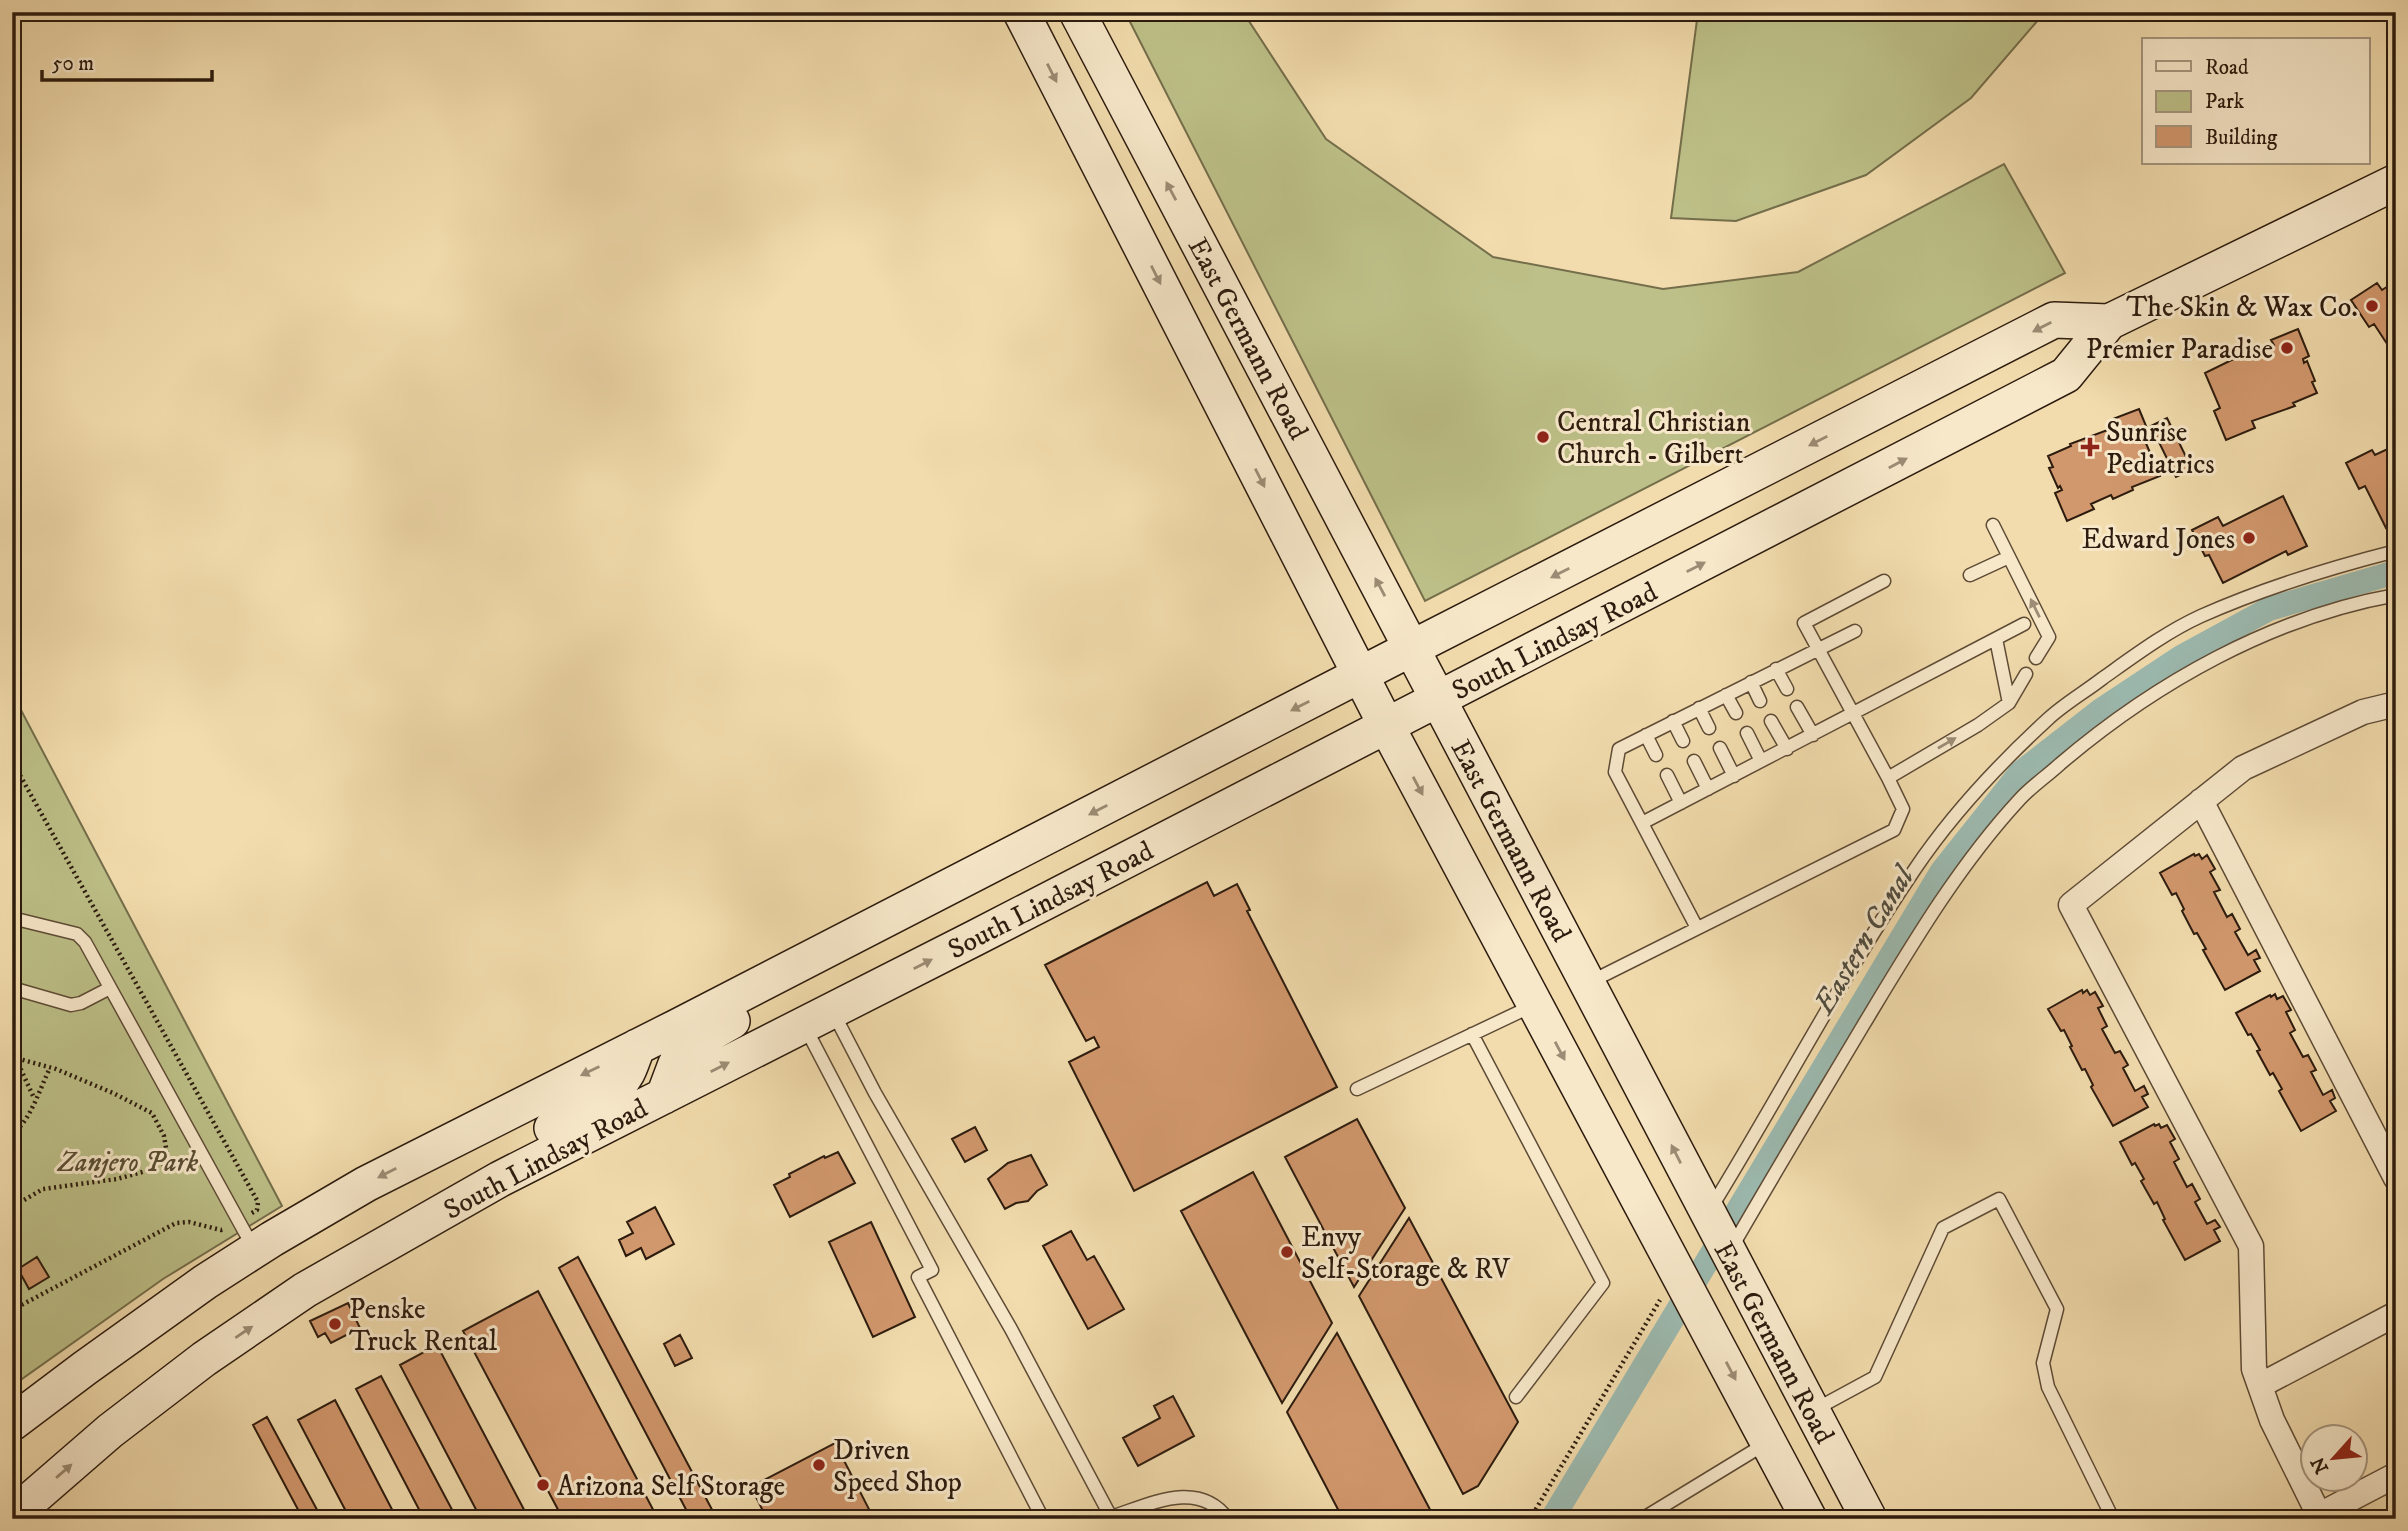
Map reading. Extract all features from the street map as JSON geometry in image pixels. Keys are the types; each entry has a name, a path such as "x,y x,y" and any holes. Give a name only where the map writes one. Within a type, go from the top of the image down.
{"main road":[{"name":"East Germann Road","path":"1021,12 1386,725 1809,1519"},
{"name":"East Germann Road","path":"1077,12 1869,1519"},
{"name":"South Lindsay Road","path":"12,1516 110,1430 204,1359 305,1290 500,1179 2066,375 2109,322 2396,182"},
{"name":"South Lindsay Road","path":"12,1423 247,1235 366,1184 637,1047 2054,320 2109,322"},
{"path":"664,1096 676,1064 692,1047 709,1034 776,996 827,950"},
{"path":"500,1179 535,1138 590,1107 614,1087 626,1075 637,1047"}],"street":[{"path":"2396,704 2363,712 2243,768 2071,905 2251,1246 2255,1369 2272,1420 2316,1517 2396,1475"},
{"path":"2201,801 2396,1178"},
{"path":"2261,1385 2396,1314"}],"lane":[{"path":"1993,525 2049,637 2036,658"},
{"path":"1707,1214 1804,1046 1915,868 1994,771 2050,717 2138,652 2199,617 2282,583 2396,551"},
{"path":"1970,576 2009,557"},
{"path":"1587,983 1894,830 1903,808 1804,623 1884,581"},
{"path":"1728,1253 1878,1001 1946,893 1985,839 2022,797 2127,712 2188,674 2241,646 2309,617 2364,600 2396,595"},
{"path":"1642,823 2024,624"},
{"path":"1697,929 1615,772 1619,749 1856,631"},
{"path":"1996,639 2009,704"},
{"path":"1776,669 1787,689"},
{"path":"1888,778 2009,704 2026,674"},
{"path":"1751,682 1760,701"},
{"path":"1726,695 1736,713"},
{"path":"1797,707 1812,735"},
{"path":"1699,708 1709,728"},
{"path":"1771,720 1787,749"},
{"path":"1673,721 1683,741"},
{"path":"1747,733 1762,761"},
{"path":"1646,735 1656,755"},
{"path":"1720,747 1734,776"},
{"path":"1694,761 1708,789"},
{"path":"1667,775 1681,803"},
{"path":"12,918 77,934 85,942 247,1235"},
{"path":"12,988 71,1005 81,1003 110,988"},
{"path":"1357,1089 1535,1004"},
{"path":"818,1018 875,1093 1011,1329 1112,1518 1167,1499 1191,1496 1206,1500 1228,1519"},
{"path":"818,1018 932,1270 918,1277 1043,1519"},
{"path":"1472,1034 1604,1283 1516,1397"},
{"path":"1812,1411 1875,1377 1943,1228 1999,1199 2057,1310 2043,1363 2048,1387 2113,1519"},
{"path":"1642,1519 1768,1442"}],"path":[{"path":"12,761 258,1202 247,1235 190,1222 176,1223 12,1310"},
{"path":"12,1206 43,1189 117,1180 164,1166 168,1160 164,1136 152,1114 113,1093 50,1068 14,1058"},
{"path":"14,1058 34,1099"},
{"path":"12,1134 28,1118 34,1099 50,1068"},
{"path":"1530,1519 1677,1271"}],"green space":[{"path":"1125,12 1243,12 1326,139 1493,257 1663,289 1798,272 2004,164 2065,273 1425,601"},
{"path":"1698,12 2045,12 1971,98 1866,175 1736,221 1671,218"},
{"name":"Zanjero Park","path":"12,693 282,1206 163,1279 12,1386"}],"building":[{"path":"2396,281 2395,356 2374,324 2369,327 2351,300 2377,283 2382,290"},
{"path":"2298,329 2309,356 2303,359 2304,363 2307,361 2317,393 2293,403 2295,406 2252,421 2255,428 2226,440 2214,411 2220,408 2205,373 2252,350 2253,354 2274,345 2271,340"},
{"path":"2139,409 2151,438 2145,441 2160,476 2132,487 2133,490 2113,499 2111,495 2091,504 2094,509 2067,521 2055,493 2062,490 2060,486 2058,488 2049,468 2053,467 2048,456 2071,446 2070,444 2113,428 2110,420"},
{"path":"2167,418 2192,469 2176,477 2151,426"},
{"path":"2396,445 2396,522 2386,528 2365,486 2359,489 2346,463 2372,450 2375,455"},
{"name":"Edward Jones","path":"2283,496 2307,546 2288,555 2286,551 2223,583 2192,530 2218,517 2223,526"},
{"path":"2194,854 2199,854 2202,859 2207,855 2215,869 2210,872 2220,890 2214,892 2227,917 2232,914 2240,929 2235,932 2248,955 2256,950 2260,958 2254,960 2260,971 2225,990 2203,950 2206,949 2197,933 2194,934 2182,911 2184,909 2176,893 2172,895 2160,873"},
{"path":"1207,882 1214,896 1237,884 1250,910 1247,911 1337,1087 1134,1191 1069,1062 1099,1047 1094,1037 1086,1041 1045,965"},
{"path":"2082,990 2083,993 2087,990 2090,995 2095,992 2103,1006 2098,1008 2107,1026 2102,1029 2115,1053 2120,1051 2128,1065 2123,1068 2135,1091 2144,1086 2148,1094 2142,1097 2148,1107 2113,1126 2091,1087 2093,1085 2085,1069 2082,1070 2070,1047 2072,1046 2064,1030 2061,1031 2048,1009"},
{"path":"2275,994 2277,999 2283,996 2291,1010 2286,1012 2295,1030 2290,1033 2303,1057 2308,1055 2316,1070 2311,1072 2323,1095 2332,1090 2335,1098 2330,1101 2336,1111 2301,1131 2279,1091 2282,1089 2273,1073 2270,1075 2257,1051 2260,1050 2236,1013"},
{"path":"1357,1119 1405,1208 1354,1287 1285,1157"},
{"path":"2159,1124 2161,1128 2167,1125 2175,1139 2170,1142 2179,1159 2174,1162 2187,1187 2192,1184 2200,1199 2195,1202 2207,1224 2215,1220 2220,1227 2214,1230 2220,1241 2185,1260 2163,1220 2165,1219 2157,1202 2154,1204 2141,1181 2144,1179 2135,1163 2132,1165 2120,1142"},
{"path":"975,1127 987,1150 965,1162 952,1139"},
{"path":"838,1152 855,1183 790,1217 774,1185 790,1177 789,1174"},
{"path":"1031,1155 1047,1185 1028,1201 1005,1209 988,1179 1008,1163"},
{"path":"1253,1172 1332,1323 1282,1403 1181,1211"},
{"path":"655,1207 674,1244 646,1259 641,1248 626,1256 619,1240 633,1233 627,1222"},
{"path":"1409,1218 1518,1422 1478,1486 1463,1494 1359,1296"},
{"path":"871,1222 915,1317 873,1337 829,1242"},
{"path":"1071,1231 1087,1260 1094,1256 1124,1309 1088,1329 1043,1246"},
{"path":"37,1257 49,1277 29,1289 18,1269"},
{"path":"578,1257 717,1519 691,1519 559,1268"},
{"path":"538,1291 658,1519 563,1519 463,1331"},
{"name":"Penske Truck Rental","path":"348,1303 360,1328 331,1343 325,1333 318,1337 310,1321"},
{"path":"1337,1333 1435,1519 1343,1519 1287,1412"},
{"path":"680,1335 692,1358 675,1366 664,1344"},
{"path":"437,1345 529,1519 481,1519 400,1365"},
{"path":"381,1376 457,1519 424,1519 356,1389"},
{"path":"1173,1396 1194,1436 1138,1466 1123,1438 1160,1418 1154,1406"},
{"path":"335,1400 397,1519 350,1519 298,1420"},
{"path":"267,1417 322,1519 303,1519 253,1425"},
{"name":"Driven Speed Shop","path":"835,1443 874,1519 767,1519 751,1487"}],"waterway":[{"name":"Eastern Canal","path":"1552,1519 1942,871 2020,773 2101,710 2181,657 2269,609 2396,572"}],"place":[{"name":"The Skin & Wax Co.","path":"2372,306"},
{"name":"Premier Paradise","path":"2287,348"},
{"name":"Central Christian Church - Gilbert","path":"1543,437"},
{"name":"Sunrise Pediatrics","path":"2090,447"},
{"name":"Edward Jones","path":"2249,538"},
{"name":"Envy Self-Storage & RV","path":"1287,1252"},
{"name":"Penske Truck Rental","path":"335,1324"},
{"name":"Driven Speed Shop","path":"819,1465"},
{"name":"Arizona Self Storage","path":"543,1485"}]}
